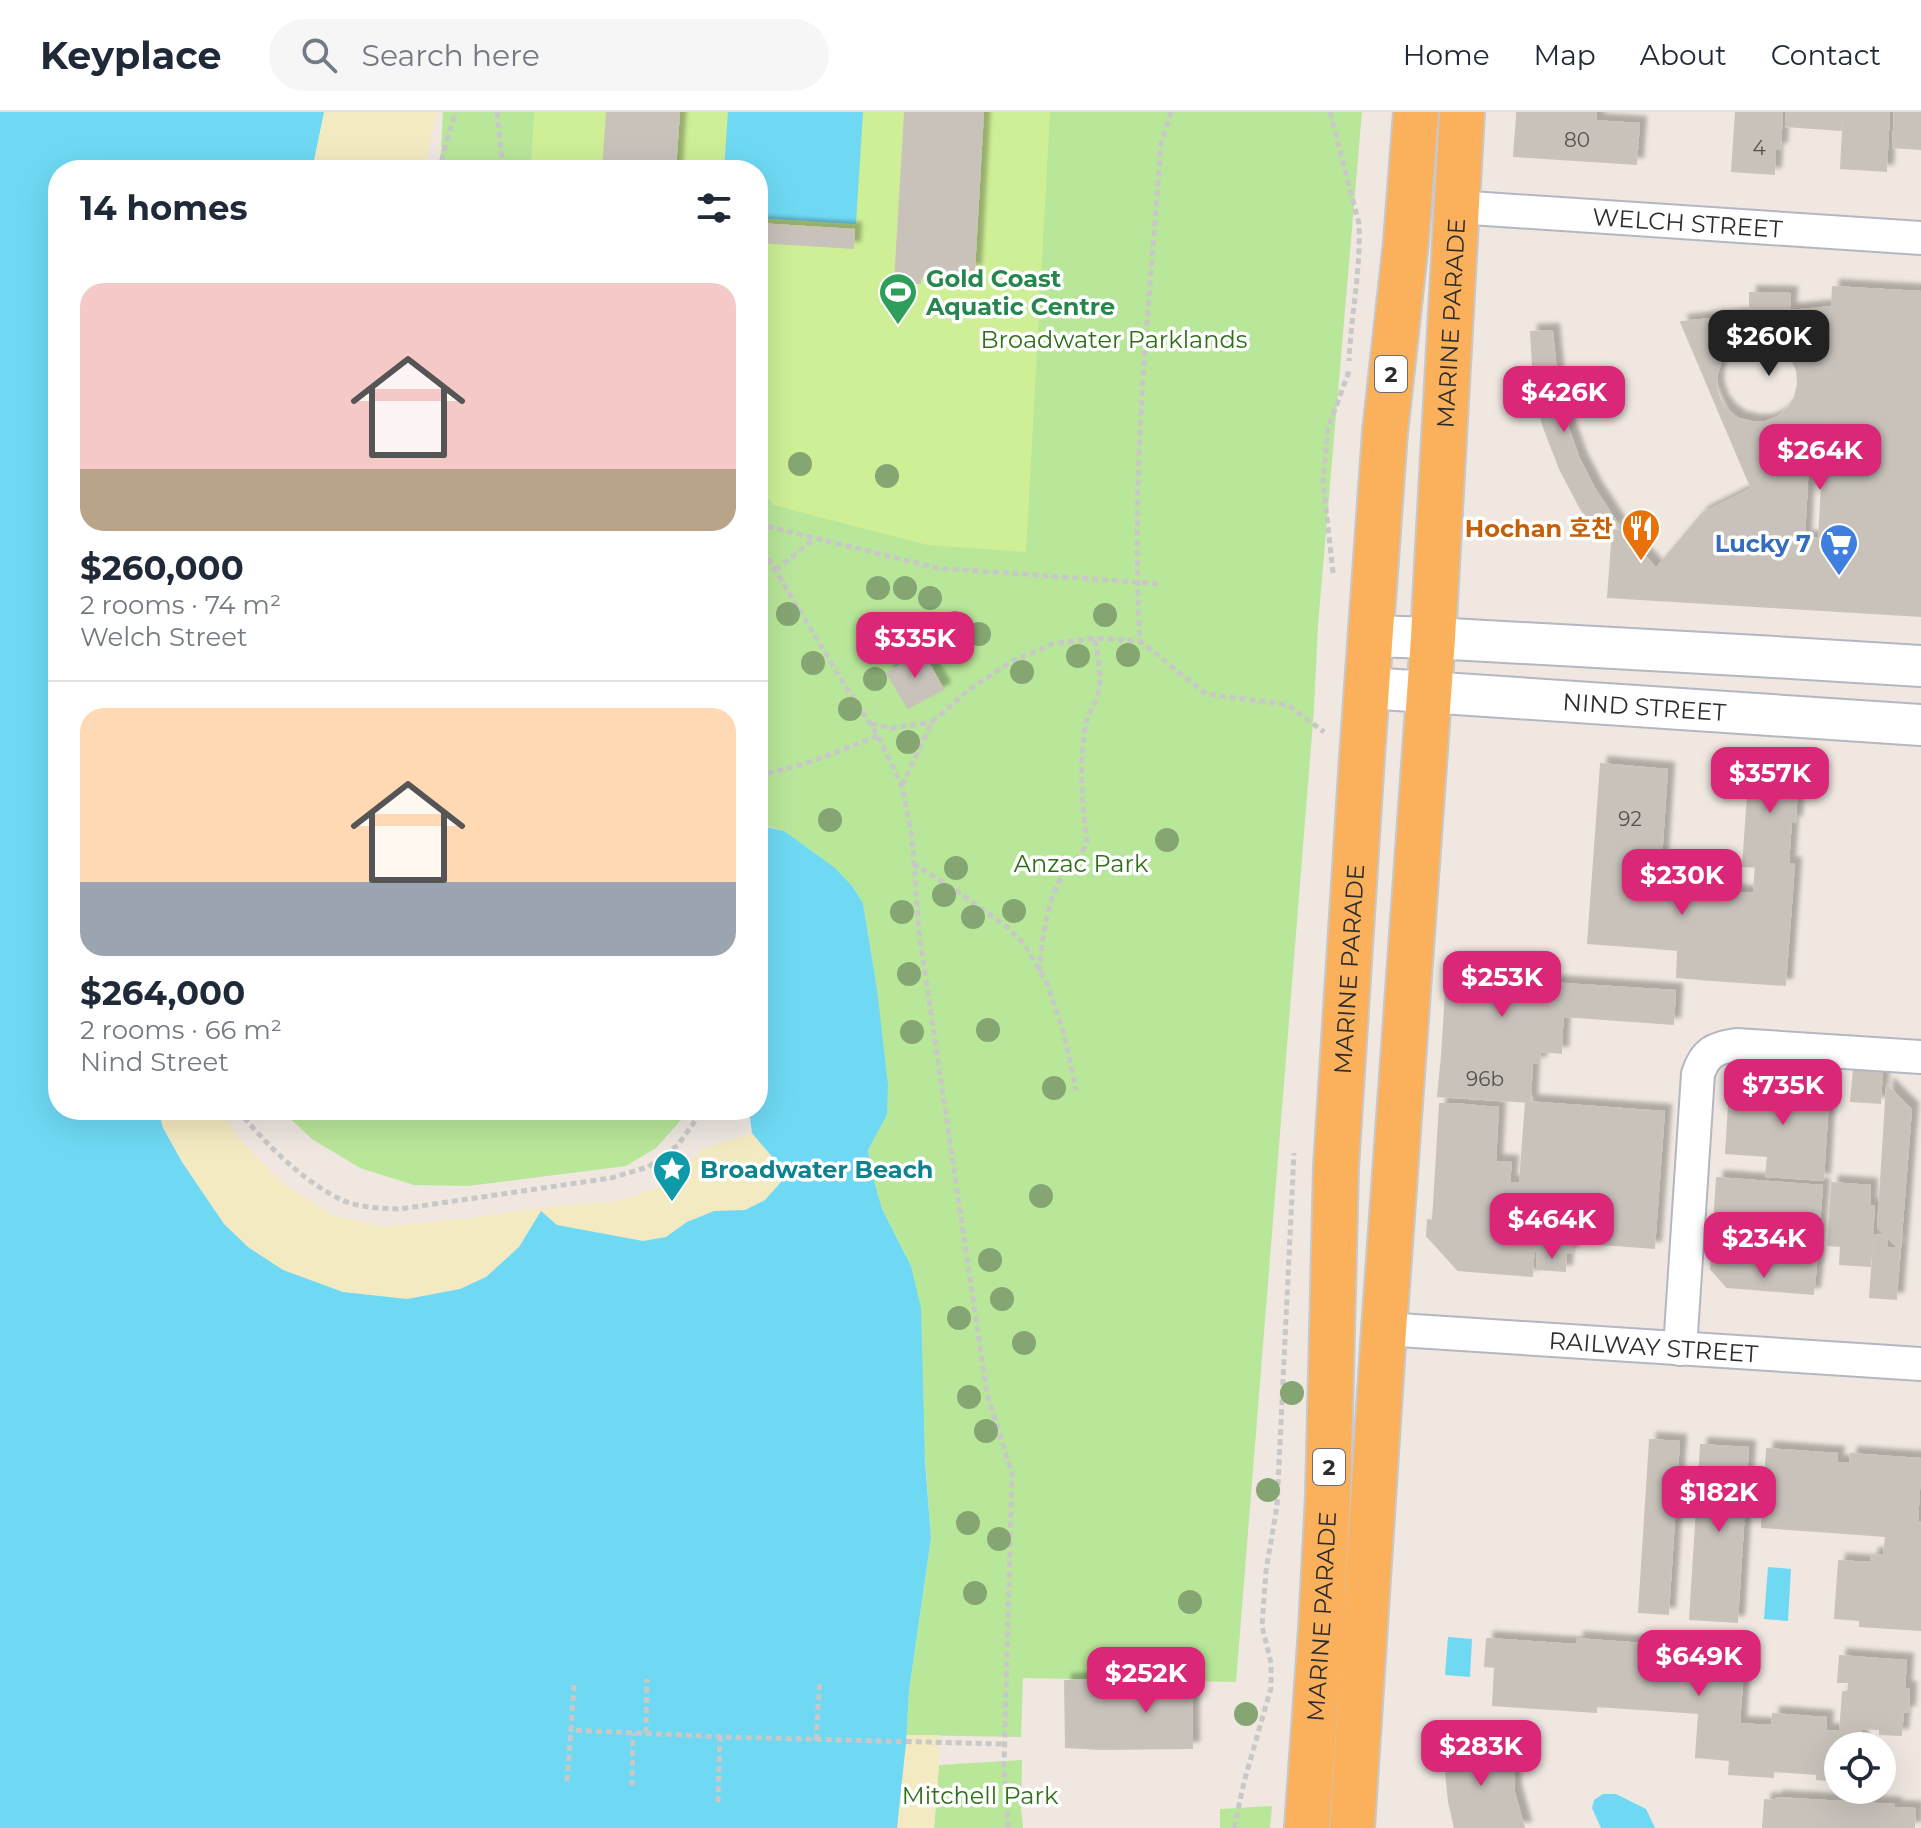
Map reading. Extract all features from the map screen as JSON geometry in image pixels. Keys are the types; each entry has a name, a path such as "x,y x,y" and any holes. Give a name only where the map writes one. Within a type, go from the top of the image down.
{"highway":[{"name":"MARINE PARADE","path":"1307,1828 1328,1496 1336,1167 1385,432 1406,242 1416,112"},
{"name":"MARINE PARADE","path":"1352,1828 1433,638 1462,112"}],"street":[{"name":"WELCH STREET","path":"1456,207 1921,238"},
{"path":"1371,636 1921,666"},
{"path":"1522,697 1516,671 1527,644"},
{"path":"1755,714 1757,656"},
{"name":"NIND STREET","path":"1367,688 1921,725"},
{"path":"1680,1349 1698,1074 1702,1061 1722,1047 1736,1045 1921,1057"},
{"name":"RAILWAY STREET","path":"1384,1329 1921,1364"}],"path":[{"path":"442,160 457,112"},
{"path":"497,112 502,160"},
{"path":"1140,641 1136,581 1139,455 1161,144 1171,112"},
{"path":"768,526 937,568 1162,584"},
{"path":"776,570 815,538"},
{"path":"768,557 878,736 902,786 912,838 919,934 987,1394 1012,1473 1005,1744 1008,1828"},
{"path":"1039,971 1050,903 1061,877 1087,842 1080,775 1085,729 1100,683 1094,638"},
{"path":"902,786 932,722 970,689 1012,661 1053,644 1094,638 1140,641 1206,694 1288,705 1328,735"},
{"path":"870,724 892,728 932,722"},
{"path":"768,773 810,762 878,736"},
{"path":"913,864 1006,926 1024,944 1047,983 1064,1034 1076,1090"},
{"path":"246,1120 272,1148 340,1199 373,1208 400,1209 611,1178 648,1167 678,1145 695,1120"},
{"path":"646,1733 647,1679"},
{"path":"816,1740 820,1680"},
{"path":"567,1781 574,1685"},
{"path":"571,1730 1005,1744"},
{"path":"632,1786 633,1733"},
{"path":"718,1802 720,1736"}],"green space":[{"name":"Anzac Park","path":"443,112 1362,112 1318,625 1314,709 1236,1682 1023,1678 1021,1737 906,1735 909,1691 931,1538 911,1266 882,1209 868,1150 887,1115 877,989 863,903 852,886 784,831 768,827 768,160 441,160"},
{"name":"Gold Coast Aquatic Centre","path":"534,112 1050,112 1026,552 928,545 773,505 768,497 768,160 532,160"},
{"path":"292,1120 681,1120 656,1148 626,1166 468,1186 414,1185 360,1168 312,1139"},
{"name":"Mitchell Park","path":"1022,1760 1023,1828 934,1828 939,1765"},
{"path":"1272,1806 1270,1828 1220,1828 1220,1809"}],"sand":[{"path":"324,112 437,112 426,160 314,160"},
{"name":"Broadwater Beach","path":"161,1120 226,1120 281,1182 332,1215 383,1227 552,1206 620,1201 668,1183 703,1149 752,1133 779,1165 782,1182 765,1200 745,1210 714,1211 687,1222 666,1237 643,1241 557,1225 541,1211 519,1247 486,1277 460,1289 407,1299 343,1292 283,1270 248,1247 224,1224"},
{"path":"906,1735 938,1735 934,1828 897,1828"}],"water":[{"path":"0,112 324,112 314,160 48,160 48,1120 161,1120 182,1162 224,1224 248,1247 283,1270 343,1292 407,1299 460,1289 486,1277 519,1247 541,1211 557,1225 643,1241 666,1237 687,1222 714,1211 745,1210 765,1200 781,1182 779,1165 752,1133 750,1120 768,1120 768,827 784,831 835,868 863,903 877,989 888,1085 887,1115 868,1150 871,1170 882,1209 911,1266 921,1308 925,1461 931,1538 909,1691 897,1828 0,1828"},
{"path":"728,112 863,112 856,224 768,219 768,160 725,160"},
{"path":"1768,1567 1791,1569 1788,1621 1764,1619"},
{"path":"1448,1637 1472,1639 1470,1677 1445,1675"},
{"path":"1603,1794 1616,1794 1646,1809 1655,1828 1601,1828 1592,1808 1594,1800"}],"building":[{"path":"607,112 679,112 676,160 604,160"},
{"path":"905,112 983,112 974,271 957,270 957,278 921,276 920,283 895,282"},
{"path":"1517,112 1596,112 1596,120 1517,116"},
{"path":"1736,112 1782,112 1780,149 1775,148 1774,174 1732,171"},
{"path":"1787,112 1842,112 1841,130 1786,126"},
{"path":"1844,112 1889,112 1886,171 1841,168"},
{"path":"1895,112 1921,112 1921,149 1893,147"},
{"path":"1517,116 1639,124 1636,164 1514,156"},
{"path":"768,225 854,230 853,248 768,243"},
{"path":"1833,287 1921,292 1921,616 1608,597 1613,530 1623,531 1656,569 1703,513 1752,489 1740,461 1808,464 1804,538 1819,539"},
{"path":"1750,293 1790,294 1789,311 1831,307 1823,465 1740,461 1681,322 1750,315","holes":["1769,342 1781,348 1797,370 1795,397 1778,417 1766,422 1739,419 1720,400 1716,387 1721,361 1730,350 1742,344"]},
{"path":"1552,331 1558,391 1567,425 1579,459 1618,525 1601,537 1581,509 1560,469 1543,425 1534,384 1531,332"},
{"path":"922,652 943,689 908,708 887,673"},
{"path":"1601,764 1667,770 1655,948 1588,943"},
{"path":"1750,766 1798,770 1795,822 1791,821 1788,864 1756,862 1756,867 1743,866"},
{"path":"1756,862 1794,865 1785,985 1699,979 1705,890 1754,894"},
{"path":"1660,868 1706,871 1699,979 1677,977 1678,950 1655,948"},
{"path":"1447,976 1564,984 1561,1053 1540,1051 1539,1063 1442,1056"},
{"path":"1564,984 1675,991 1673,1024 1563,1016"},
{"path":"1442,1056 1532,1062 1530,1102 1438,1096"},
{"path":"1803,1067 1830,1069 1823,1180 1766,1176 1768,1156 1726,1153 1730,1089 1801,1093"},
{"path":"1854,1069 1882,1071 1880,1103 1851,1101"},
{"path":"1887,1086 1911,1110 1900,1249 1878,1227"},
{"path":"1526,1102 1664,1112 1654,1248 1572,1242 1571,1253 1534,1250 1536,1209 1518,1208"},
{"path":"1440,1104 1454,1104 1447,1222 1433,1220"},
{"path":"1454,1104 1498,1108 1495,1162 1511,1163 1509,1183 1519,1184 1518,1208 1536,1209 1532,1276 1458,1270 1427,1236 1428,1220 1447,1222"},
{"path":"1717,1178 1822,1186 1815,1276 1725,1270 1712,1254"},
{"path":"1832,1183 1870,1186 1869,1206 1874,1206 1870,1266 1840,1264 1841,1246 1828,1245"},
{"path":"1875,1235 1887,1236 1886,1248 1900,1249 1897,1285 1871,1283"},
{"path":"1538,1251 1566,1253 1565,1271 1537,1269"},
{"path":"1712,1254 1725,1270 1815,1276 1813,1294 1727,1287 1711,1269"},
{"path":"1871,1283 1897,1285 1896,1299 1870,1297"},
{"path":"1650,1440 1679,1442 1668,1614 1639,1612"},
{"path":"1701,1445 1748,1448 1737,1622 1690,1619"},
{"path":"1767,1449 1837,1454 1836,1463 1850,1463 1851,1454 1921,1459 1917,1522 1921,1522 1921,1630 1860,1626 1860,1620 1835,1618 1839,1561 1871,1563 1872,1555 1884,1556 1886,1536 1762,1527"},
{"path":"1487,1639 1577,1645 1577,1639 1739,1651 1738,1669 1743,1670 1739,1724 1772,1726 1773,1714 1826,1718 1825,1731 1840,1732 1824,1732 1824,1780 1817,1779 1817,1774 1773,1771 1773,1777 1729,1774 1730,1760 1696,1757 1699,1713 1596,1706 1596,1712 1493,1705 1495,1667 1485,1666"},
{"path":"1840,1656 1906,1661 1904,1689 1909,1689 1908,1712 1903,1712 1901,1735 1861,1728 1861,1732 1840,1732 1843,1692 1849,1691 1849,1682 1838,1682"},
{"path":"1101,1680 1191,1681 1192,1748 1100,1749"},
{"path":"1101,1680 1100,1749 1066,1747 1065,1681"},
{"path":"1445,1743 1504,1747 1504,1770 1513,1770 1514,1792 1524,1828 1455,1828 1449,1802"},
{"path":"1776,1798 1915,1809 1914,1828 1763,1828 1765,1800 1776,1801"}],"place":[{"name":"Gold Coast Aquatic Centre","path":"898,326"},
{"name":"Hochan 호찬","path":"1641,562"},
{"name":"Lucky 7","path":"1839,577"},
{"name":"Broadwater Beach","path":"672,1203"}],"park label":[{"name":"Broadwater Parklands","path":"1114,339"}]}
